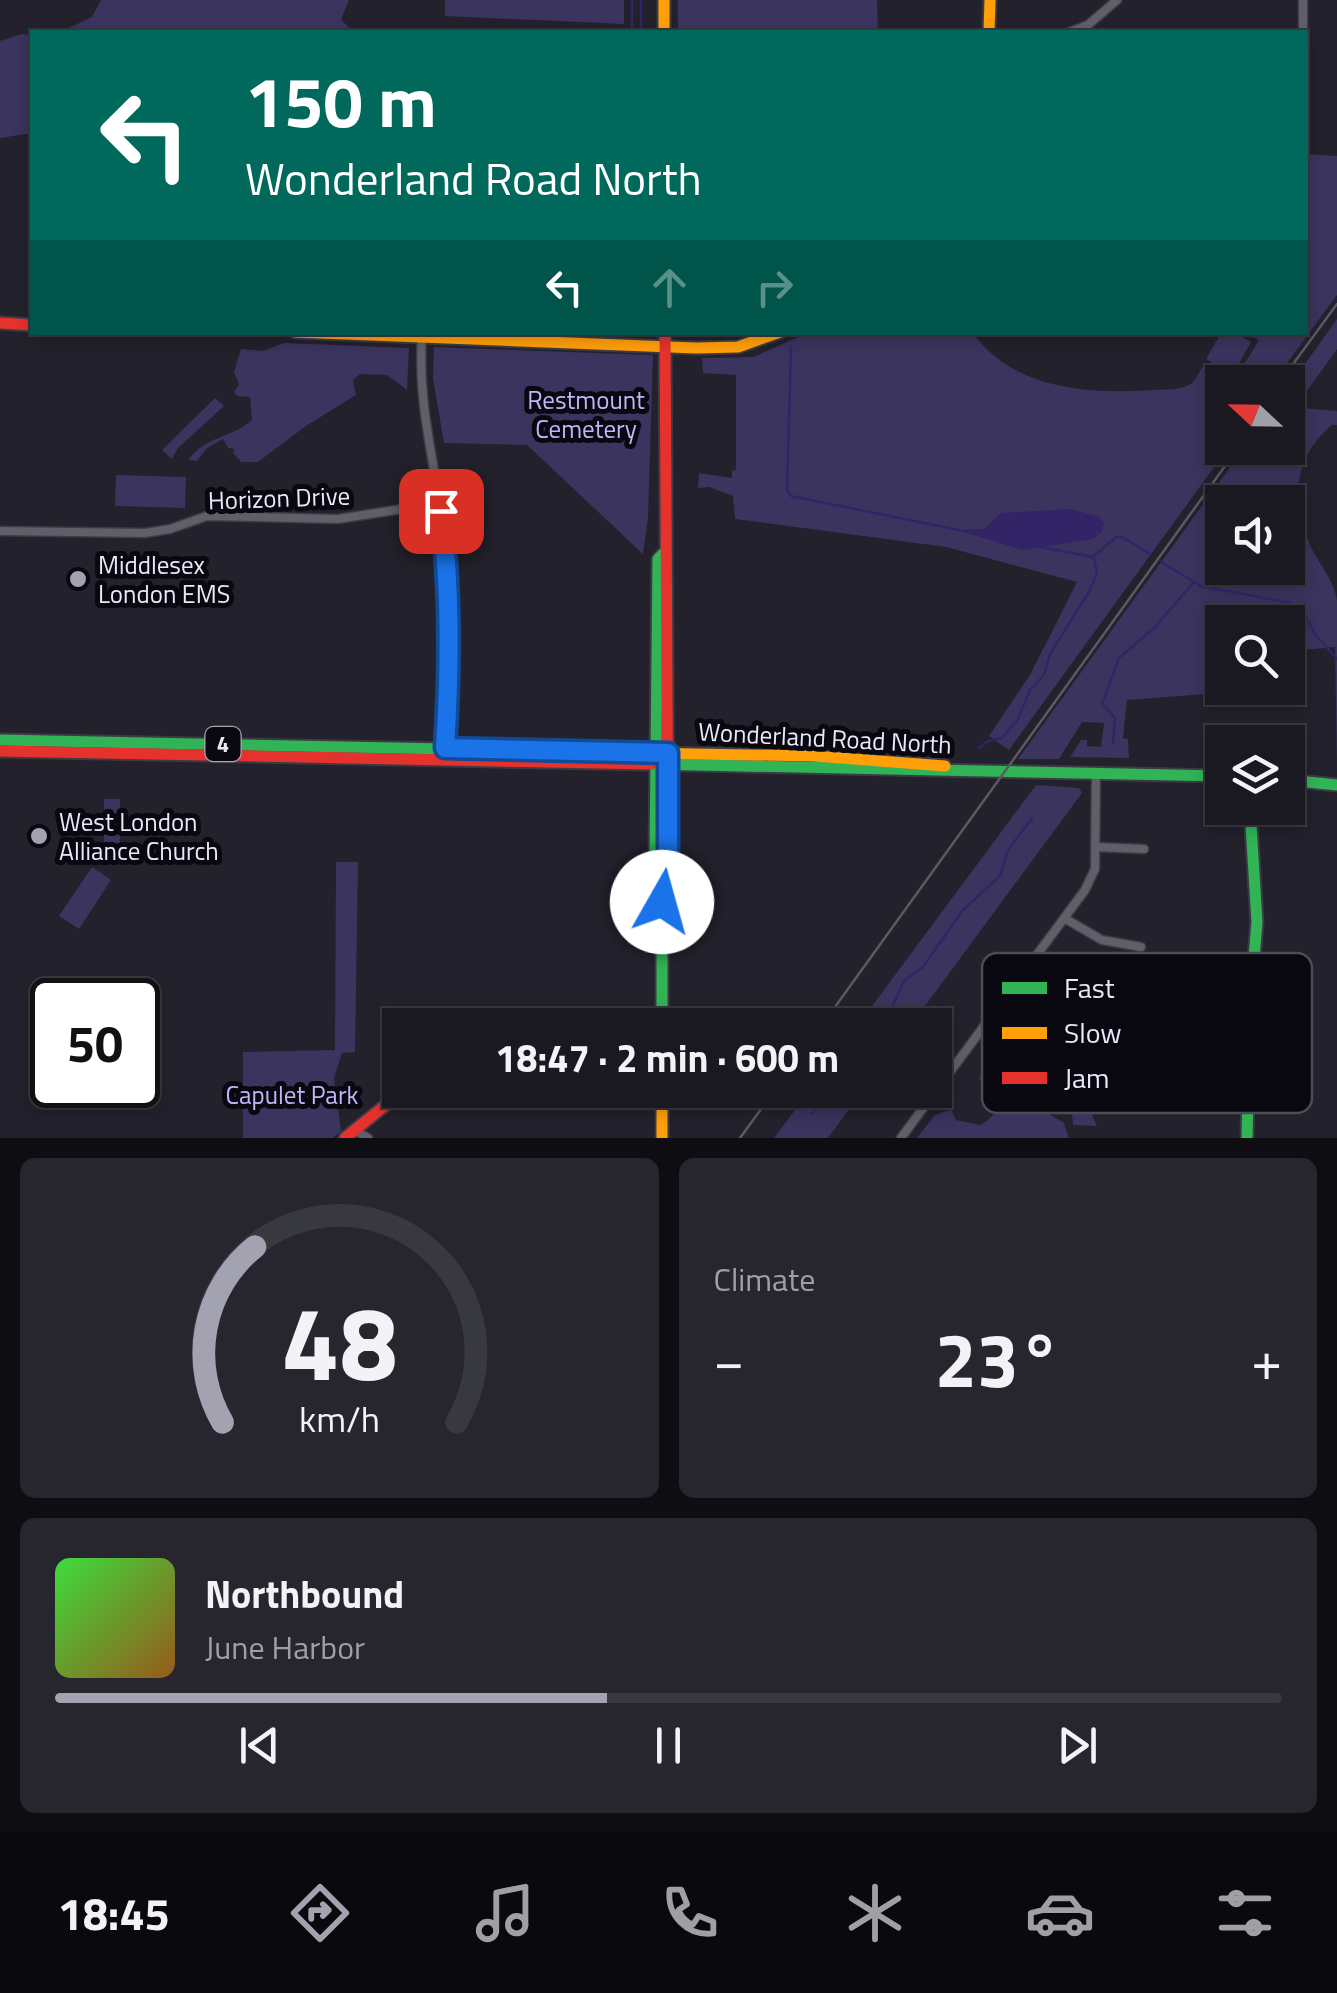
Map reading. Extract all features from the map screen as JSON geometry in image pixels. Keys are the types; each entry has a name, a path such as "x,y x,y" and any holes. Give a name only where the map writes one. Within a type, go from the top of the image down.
{"main road":[{"path":"664,0 664,30"},
{"path":"989,30 990,0"},
{"path":"0,324 30,325"},
{"path":"390,335 665,339 738,347 772,335"},
{"path":"662,1008 662,870 668,856 662,760 668,559 664,553 665,339"},
{"name":"Wonderland Road North","path":"0,740 1205,776"},
{"name":"Wonderland Road North","path":"0,751 445,754"},
{"path":"1305,782 1337,785"},
{"path":"1251,825 1258,922 1255,953"},
{"path":"350,1134 382,1108"},
{"path":"662,1108 662,1138"},
{"path":"1247,1138 1248,1113"}],"street":[{"path":"1075,30 1088,25 1117,0"},
{"path":"1303,0 1303,30"},
{"path":"422,336 420,376 450,579 445,754"},
{"name":"Horizon Drive","path":"0,531 145,533 224,515 338,519 440,503"},
{"path":"1038,953 1095,869 1096,773"},
{"path":"1096,847 1144,849"},
{"path":"1064,918 1102,940 1141,947"},
{"path":"901,1138 982,1028"},
{"path":"350,1134 368,1138"}],"green space":[{"path":"101,0 349,0 341,19 351,30 64,30 92,17"},
{"path":"445,0 624,0 624,24 445,16"},
{"path":"678,0 877,0 878,30 678,30"},
{"path":"30,35 30,133 0,138 0,41"},
{"path":"1308,154 1337,156 1337,295 1308,334"},
{"path":"1337,319 1337,349 1305,394 1304,365"},
{"path":"803,335 975,335 1010,367 1031,377 1104,391 1188,386 1205,363 1208,365 1205,365 1205,465 1216,465 1009,750 989,736 1030,675 1077,582 946,547 735,519 733,496 709,487 698,488 699,473 732,478 732,471 736,470 736,375 703,373 702,358 753,357"},
{"path":"1220,335 1239,335 1251,342 1238,365 1217,365 1206,359"},
{"path":"1249,335 1308,335 1286,365 1244,365 1259,340"},
{"path":"284,343 409,348 407,390 387,375 360,374 353,380 356,395 258,462 241,462 223,439 206,449 197,461 188,460 203,445 252,420 250,397 234,392 239,384 234,372 241,349 263,351"},
{"name":"Restmount Cemetery","path":"434,347 653,355 648,518 643,554 527,445 444,443 433,379"},
{"path":"215,398 224,406 178,448 172,459 162,450"},
{"path":"1305,408 1337,411 1337,425 1332,425 1305,460"},
{"path":"1232,465 1303,465 1299,485 1217,485"},
{"path":"116,475 186,477 185,508 115,506"},
{"path":"1205,502 1205,585 1305,585 1305,531 1337,601 1337,765 1335,647 1305,650 1305,605 1205,605 1205,694 1127,700 1123,738 1128,739 1129,758 1070,757 1081,740 1087,740 1087,746 1101,747 1104,723 1082,722 1059,759 1018,759"},
{"path":"1036,785 1079,788 1082,793 924,1008 871,1008"},
{"path":"104,799 120,799 120,845 104,845"},
{"name":"Capulet Park","path":"336,862 358,862 355,1052 342,1053 334,1078 341,1131 333,1138 243,1138 243,1052 335,1050"},
{"path":"92,867 111,880 79,929 59,916"},
{"path":"796,1108 850,1108 828,1138 774,1138"},
{"path":"951,1110 956,1120 980,1125 995,1113 1047,1113 1064,1123 1069,1138 917,1138 935,1115"},
{"path":"1091,1113 1097,1126 1073,1125 1072,1114"}],"shaded area":[{"path":"1070,509 1098,516 1104,523 1102,532 1093,539 1023,550 957,530 984,529 1001,513"}],"waterway":[{"path":"632,0 632,30"},
{"path":"641,0 641,30"},
{"path":"791,347 787,490 791,496 959,530"},
{"path":"1094,556 1116,537 1150,554"},
{"path":"1041,547 1093,557"},
{"path":"979,748 1002,738 1017,721 1030,690 1044,675 1050,654 1090,590 1097,573 1094,558"},
{"path":"1161,562 1201,586 1291,603 1305,614 1314,633 1337,659"},
{"path":"1113,743 1115,718 1102,704 1119,658 1154,628 1193,583"},
{"path":"892,1008 904,981 923,967 962,911 1000,876 1008,850 1032,818"},
{"path":"811,1114 816,1108"}],"railway":[{"path":"1292,365 1337,304"},
{"path":"834,1008 1226,465"},
{"path":"740,1138 762,1108"}],"traffic: fast":[{"path":"662,1008 662,869 655,854 658,559 664,553"},
{"path":"0,740 641,753"},
{"path":"651,764 1205,776"},
{"path":"1305,782 1337,785"},
{"path":"1251,825 1257,922 1254,953"},
{"path":"1247,1138 1248,1113"}],"traffic: slow":[{"path":"664,0 664,30"},
{"path":"989,30 990,0"},
{"path":"370,335 696,348 738,347 772,335"},
{"path":"641,753 814,756 945,766"},
{"path":"662,1108 662,1138"}],"traffic: jam":[{"path":"0,323 30,325"},
{"path":"662,869 668,856 665,335"},
{"path":"0,751 651,764"},
{"path":"345,1138 382,1108"}],"place":[{"name":"Middlesex London EMS","path":"78,579"},
{"name":"West London Alliance Church","path":"39,836"}],"route":[{"path":"441,511 450,579 445,748 668,753 668,856 662,870 662,902"}]}
